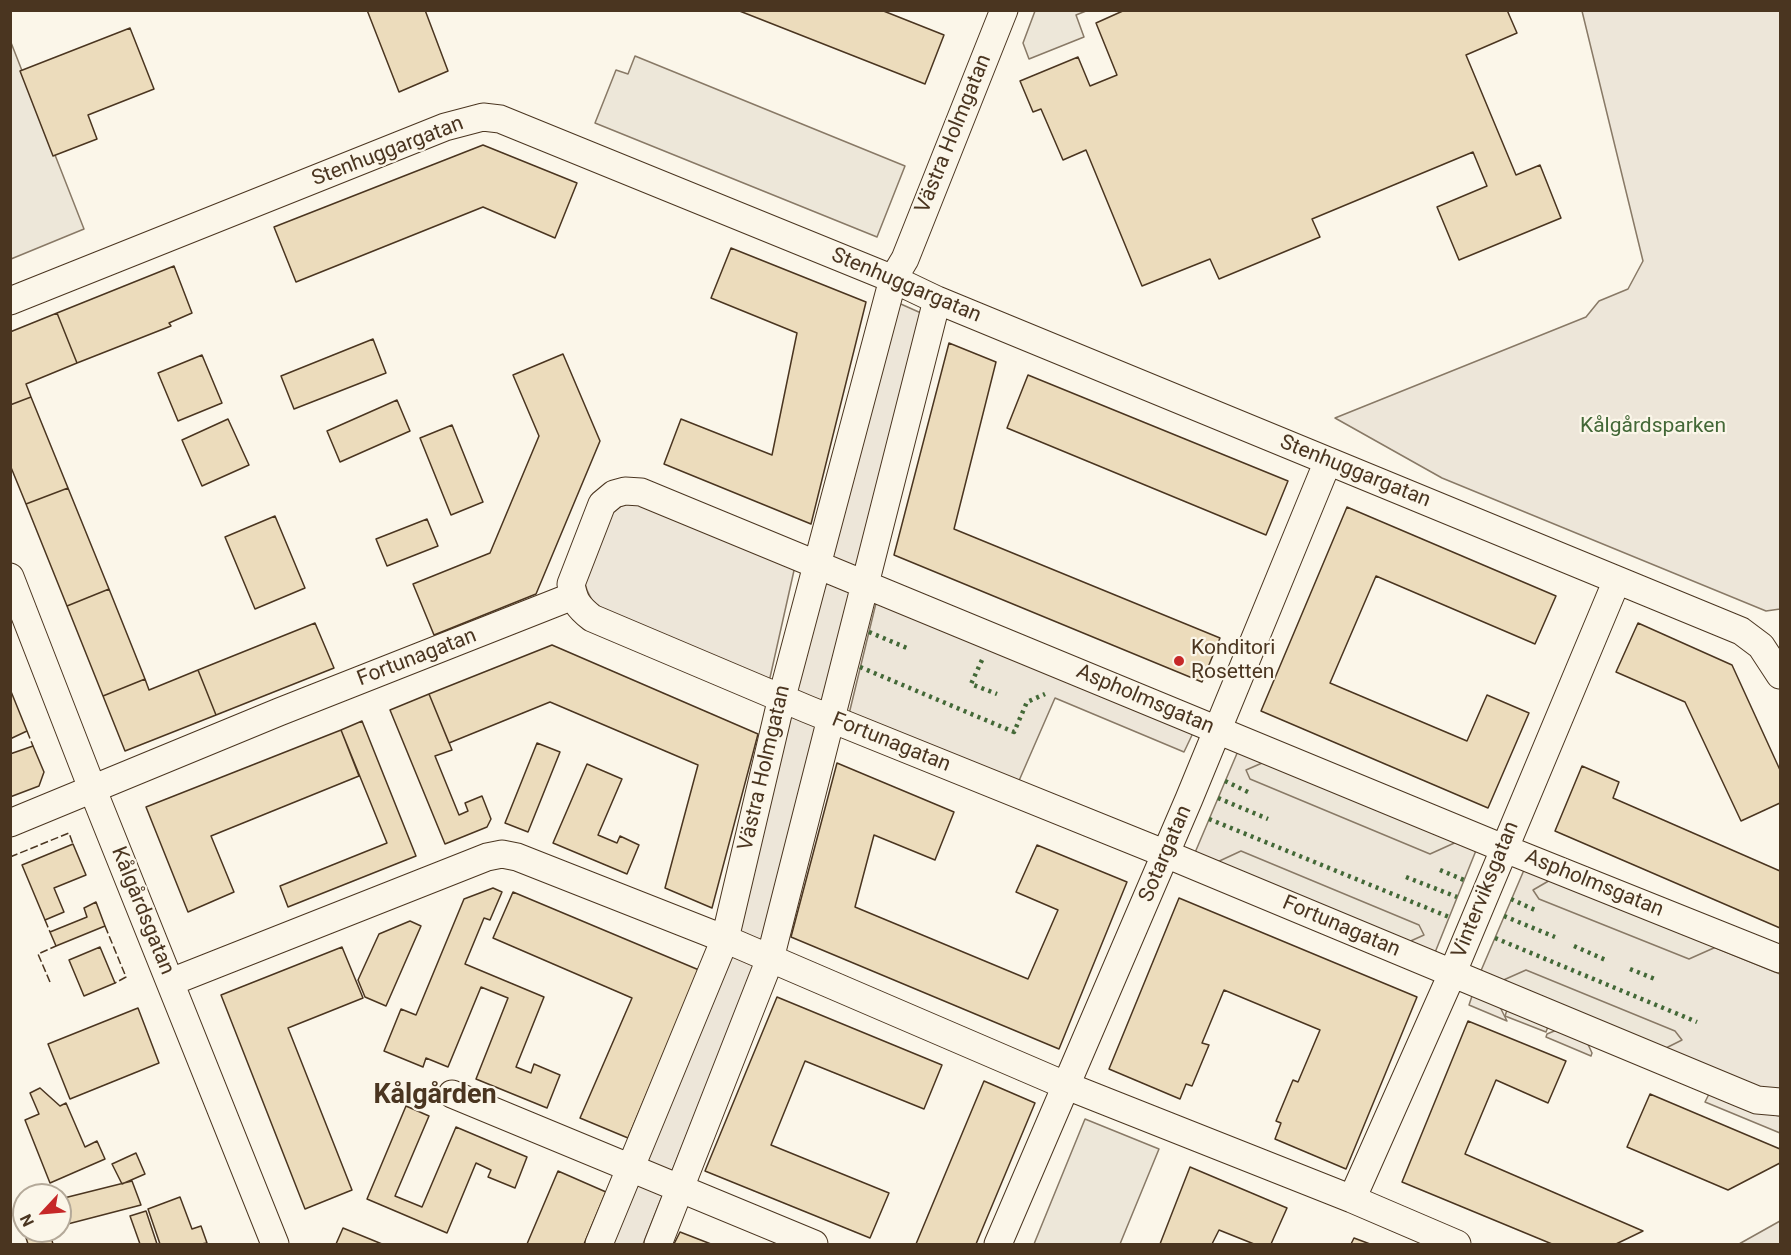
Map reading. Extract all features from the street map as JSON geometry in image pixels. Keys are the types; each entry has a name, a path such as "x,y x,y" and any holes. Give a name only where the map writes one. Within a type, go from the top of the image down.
{"street":[{"name":"Västra Holmgatan","path":"599,1245 725,939 816,563 899,269 1004,10"},
{"name":"Stenhuggargatan","path":"10,301 446,127 483,117 500,119 899,269 938,300 1741,631 1761,646 1780,675"},
{"path":"658,1245 770,959 938,300"},
{"name":"Sotargatan","path":"998,1245 1166,854 1328,461"},
{"name":"Aspholmsgatan","path":"573,596 571,584 602,504 614,494 625,491 641,492 1780,960"},
{"name":"Kålgårdsgatan","path":"10,577 275,1245"},
{"name":"Vinterviksgatan","path":"1352,1199 1452,974 1617,580"},
{"name":"Fortunagatan","path":"10,823 573,596 579,608 592,618 1757,1100 1780,1102"},
{"path":"171,982 487,856 502,854 517,857 725,939 1067,1086 1352,1199 1457,1245"},
{"path":"452,1094 814,1245"}],"green space":[{"name":"Kålgårdsparken","path":"1582,11 1780,11 1780,609 1766,611 1442,478 1335,418 1586,317 1599,301 1628,289 1643,261"},
{"path":"894,301 921,313 757,959 643,1244 612,1244 731,949"},
{"path":"632,501 795,566 769,682 600,611 588,593 584,578 586,568 609,517 616,509"},
{"path":"877,599 1193,733 1184,752 1055,698 1018,783 849,714"},
{"path":"1238,751 1477,848 1434,955 1194,855"},
{"path":"1524,870 1780,974 1780,1092 1766,1091 1480,973"},
{"path":"1473,993 1499,1005 1507,1021 1469,1005"},
{"path":"1559,1029 1586,1040 1592,1053 1591,1056 1546,1037 1547,1034"},
{"path":"1709,1094 1780,1116 1780,1133 1705,1102"},
{"path":"1780,1221 1780,1244 1739,1244"}],"shaded area":[{"path":"1035,11 1086,11 1076,15 1084,37 1029,59 1023,43"},
{"path":"10,40 84,229 11,259 10,259"},
{"path":"635,56 905,166 877,237 595,123 616,70 628,74"},
{"path":"1269,760 1461,840 1430,854 1250,779 1246,770"},
{"path":"1241,851 1419,925 1424,935 1404,944 1213,864"},
{"path":"1552,879 1716,947 1689,959 1539,899 1533,890"},
{"path":"1526,970 1675,1031 1682,1040 1662,1050 1499,982"},
{"path":"1508,1007 1549,1024 1546,1032 1505,1016"},
{"path":"1085,1119 1159,1149 1120,1244 1034,1244"}],"building":[{"path":"367,10 425,10 448,71 399,92"},
{"path":"737,10 881,10 944,35 925,84"},
{"path":"1125,10 1507,10 1517,33 1466,55 1516,175 1540,165 1561,218 1459,260 1437,207 1487,186 1473,152 1312,219 1320,237 1219,279 1210,259 1142,286 1086,150 1063,160 1041,109 1033,112 1020,81 1078,57 1090,86 1117,75 1096,23"},
{"path":"130,28 154,89 88,115 97,139 53,156 20,71"},
{"path":"483,145 577,183 555,238 483,207 296,282 274,227"},
{"path":"731,248 866,302 811,524 664,464 681,419 772,455 797,333 711,298"},
{"path":"174,266 192,313 169,323 171,326 77,363 57,313"},
{"path":"57,313 77,363 26,384 31,397 10,405 10,332"},
{"path":"373,339 386,373 294,409 281,376"},
{"path":"949,343 996,362 954,529 1220,638 1202,682 894,555"},
{"path":"563,354 600,441 536,594 434,635 413,584 490,553 539,436 513,375"},
{"path":"202,355 222,403 178,421 158,373"},
{"path":"1028,375 1288,481 1266,535 1007,428"},
{"path":"31,397 68,488 26,504 10,465 10,405"},
{"path":"397,400 410,431 340,462 327,431"},
{"path":"228,419 249,465 202,486 182,440"},
{"path":"452,425 483,502 451,515 420,438"},
{"path":"68,488 109,589 67,606 26,504"},
{"path":"1347,507 1556,596 1535,644 1376,576 1330,683 1467,741 1487,695 1529,713 1488,808 1261,711"},
{"path":"275,516 305,588 255,609 225,537"},
{"path":"427,519 438,546 387,566 376,539"},
{"path":"109,589 145,679 103,696 67,606"},
{"path":"315,623 334,668 216,715 198,670"},
{"path":"1638,623 1732,665 1780,770 1780,803 1741,821 1685,702 1616,672"},
{"path":"552,645 758,734 712,908 665,888 698,765 550,702 449,743 429,694"},
{"path":"198,670 216,715 125,751 103,696 145,679 149,690"},
{"path":"10,689 27,731 10,739"},
{"path":"429,694 452,750 435,756 459,815 468,811 465,803 482,796 491,819 487,827 445,844 390,710"},
{"path":"362,721 416,856 288,907 280,886 387,843 341,730"},
{"path":"341,730 359,776 211,836 234,892 188,912 146,807"},
{"path":"537,743 560,752 528,832 505,823"},
{"path":"33,746 44,772 39,786 10,797 10,754"},
{"path":"837,763 954,812 935,860 874,835 855,907 1028,979 1058,910 1016,892 1037,845 1127,882 1059,1049 791,937"},
{"path":"587,764 622,779 598,835 617,843 620,836 639,845 627,874 553,843"},
{"path":"1582,766 1619,782 1613,798 1780,871 1780,928 1555,831"},
{"path":"73,844 86,875 54,888 64,912 45,920 22,865"},
{"path":"493,888 502,892 490,920 484,918 465,964 544,997 516,1067 531,1073 534,1064 560,1075 547,1108 476,1079 508,998 481,987 448,1067 426,1058 423,1067 384,1051 401,1009 416,1015 464,899"},
{"path":"513,892 699,970 628,1138 580,1118 632,998 493,938"},
{"path":"1179,898 1417,997 1346,1169 1275,1139 1281,1123 1276,1121 1293,1080 1298,1082 1320,1030 1224,990 1202,1043 1209,1045 1192,1086 1186,1084 1180,1099 1109,1069"},
{"path":"96,902 105,926 56,946 50,932 87,917 84,908"},
{"path":"410,921 421,926 386,1006 365,997 358,980 379,934"},
{"path":"100,947 115,983 84,996 69,960"},
{"path":"342,947 363,998 288,1028 352,1190 305,1209 221,995"},
{"path":"777,997 942,1065 924,1109 805,1061 771,1145 889,1193 870,1238 705,1171"},
{"path":"138,1008 159,1063 70,1099 48,1044"},
{"path":"1468,1021 1566,1061 1548,1103 1496,1080 1465,1154 1643,1231 1616,1244 1552,1244 1402,1182"},
{"path":"984,1081 1035,1103 976,1244 916,1244"},
{"path":"40,1088 60,1106 66,1103 85,1147 97,1141 105,1159 50,1183 25,1120 39,1114 30,1093"},
{"path":"1650,1094 1780,1149 1780,1163 1728,1190 1627,1147"},
{"path":"406,1106 429,1116 395,1196 422,1207 456,1127 527,1157 515,1188 488,1177 491,1170 476,1163 447,1233 367,1199"},
{"path":"136,1153 145,1174 122,1184 112,1164"},
{"path":"1190,1167 1287,1208 1271,1244 1254,1244 1219,1230 1212,1244 1160,1244"},
{"path":"558,1171 606,1192 584,1244 527,1244"},
{"path":"132,1181 141,1205 72,1223 72,1196"},
{"path":"180,1197 192,1229 201,1226 207,1243 160,1244 148,1209"},
{"path":"146,1211 157,1244 140,1244 130,1216"},
{"path":"343,1228 382,1244 336,1244"},
{"path":"680,1232 711,1244 674,1244"},
{"path":"1354,1238 1370,1244 1351,1244"},
{"path":"28,1243 53,1244 28,1244"}],"hedge":[{"path":"869,632 907,648"},
{"path":"982,660 971,684 997,694"},
{"path":"860,667 1014,732 1027,702 1045,694"},
{"path":"1225,781 1248,792"},
{"path":"1218,798 1268,819"},
{"path":"1209,819 1449,917"},
{"path":"1440,870 1464,880"},
{"path":"1406,877 1457,897"},
{"path":"1511,899 1535,910"},
{"path":"1504,916 1555,937"},
{"path":"1495,938 1697,1022"},
{"path":"1574,946 1608,961"},
{"path":"1630,969 1655,979"}],"fence":[{"path":"27,731 33,746"},
{"path":"10,857 69,833 73,844"},
{"path":"45,920 50,932"},
{"path":"105,926 126,977 115,983"},
{"path":"50,982 38,954 56,946"}],"place":[{"name":"Konditori Rosetten","path":"1179,661"}],"district":[{"name":"Kålgården","path":"435,1096"}]}
